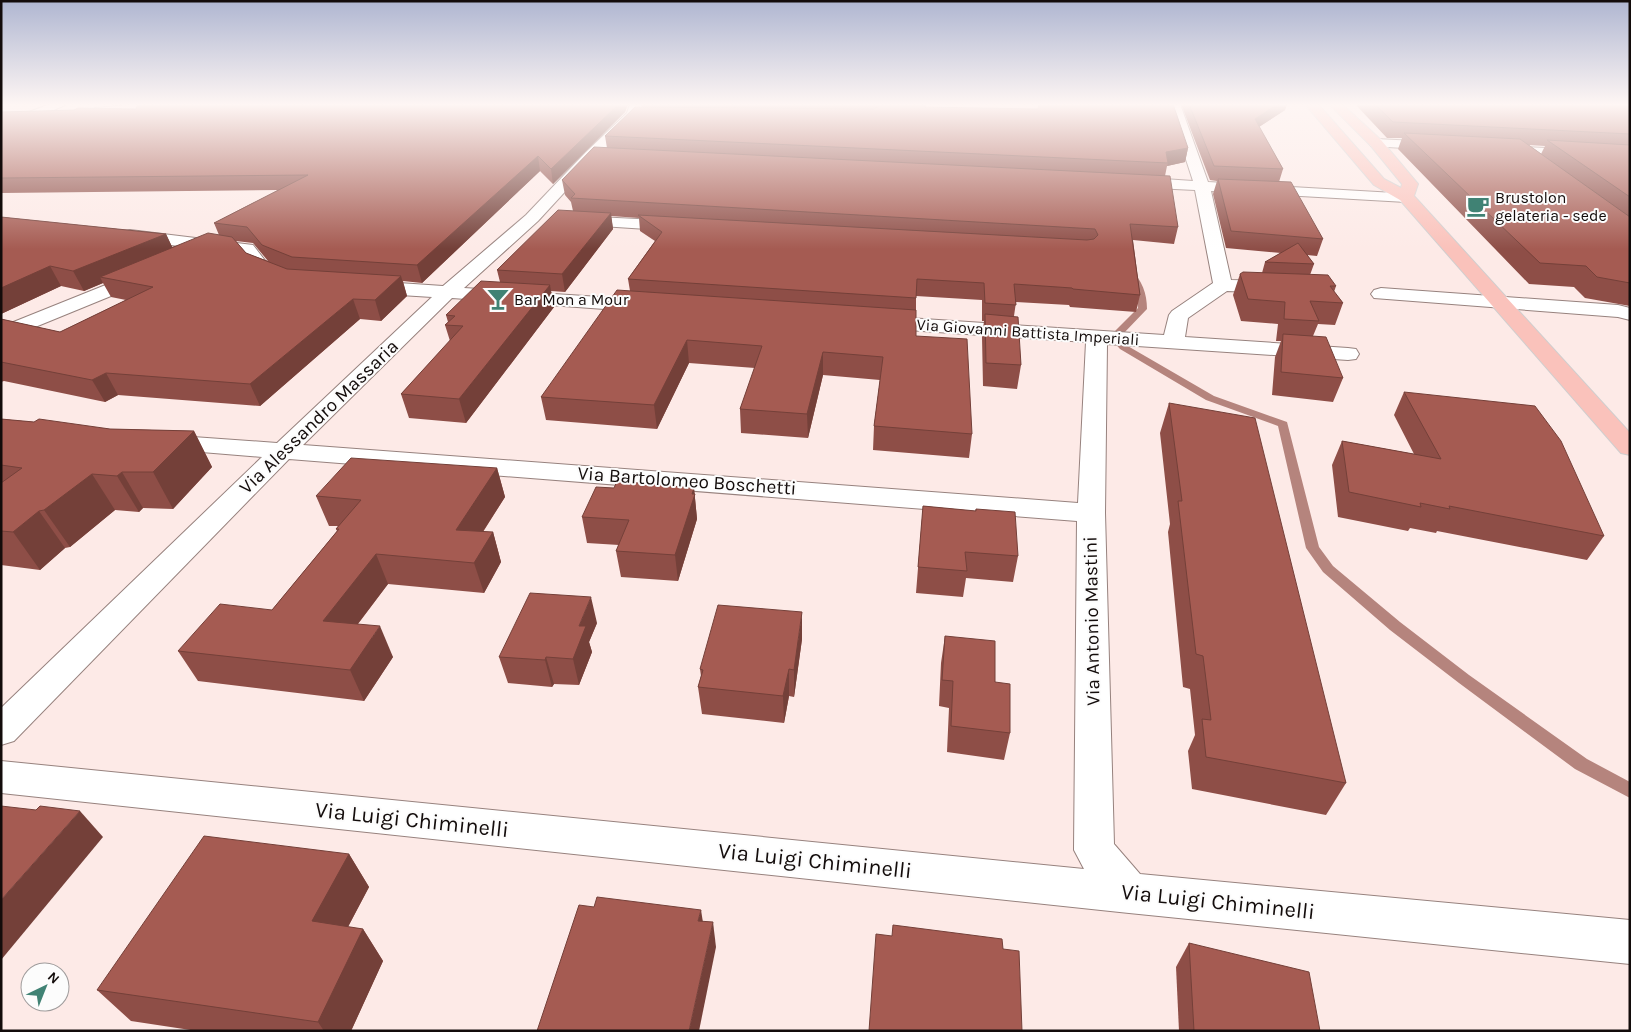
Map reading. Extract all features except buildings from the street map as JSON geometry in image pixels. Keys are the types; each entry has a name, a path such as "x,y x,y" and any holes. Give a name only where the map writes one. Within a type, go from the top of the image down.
{"main road":[{"path":"1354,152 1379,182 1406,197 1630,448"},
{"path":"1384,152 1410,184 1406,197"}],"street":[{"name":"Via Alessandro Massaria","path":"1,731 282,452 447,293 548,219 602,152"},
{"path":"1190,152 1202,185 1223,285"},
{"path":"1520,152 1542,168"},
{"path":"1544,152 1630,156"},
{"path":"1123,181 1406,197"},
{"path":"548,219 698,227"},
{"path":"108,233 247,249 261,267 295,281 304,282"},
{"path":"1,335 216,244"},
{"path":"348,285 663,307"},
{"path":"1173,342 1179,315 1223,285 1289,288"},
{"path":"1381,294 1630,314"},
{"name":"Via Giovanni Battista Imperiali","path":"860,321 1348,354"},
{"name":"Via Antonio Mastini","path":"1097,337 1091,513 1094,850 1129,893"},
{"name":"Via Bartolomeo Boschetti","path":"147,440 282,452 734,484 1091,513"},
{"name":"Via Luigi Chiminelli","path":"1,778 1630,942"}],"waterway":[{"path":"1128,271 1140,288 1143,309 1118,333 1117,340 1123,347 1210,398 1283,424 1313,548 1328,569 1395,626 1464,679 1581,764 1630,791"}],"place":[{"name":"Brustolon gelateria - sede","path":"1478,206"},
{"name":"Bar Mon a Mour","path":"498,299"}]}
